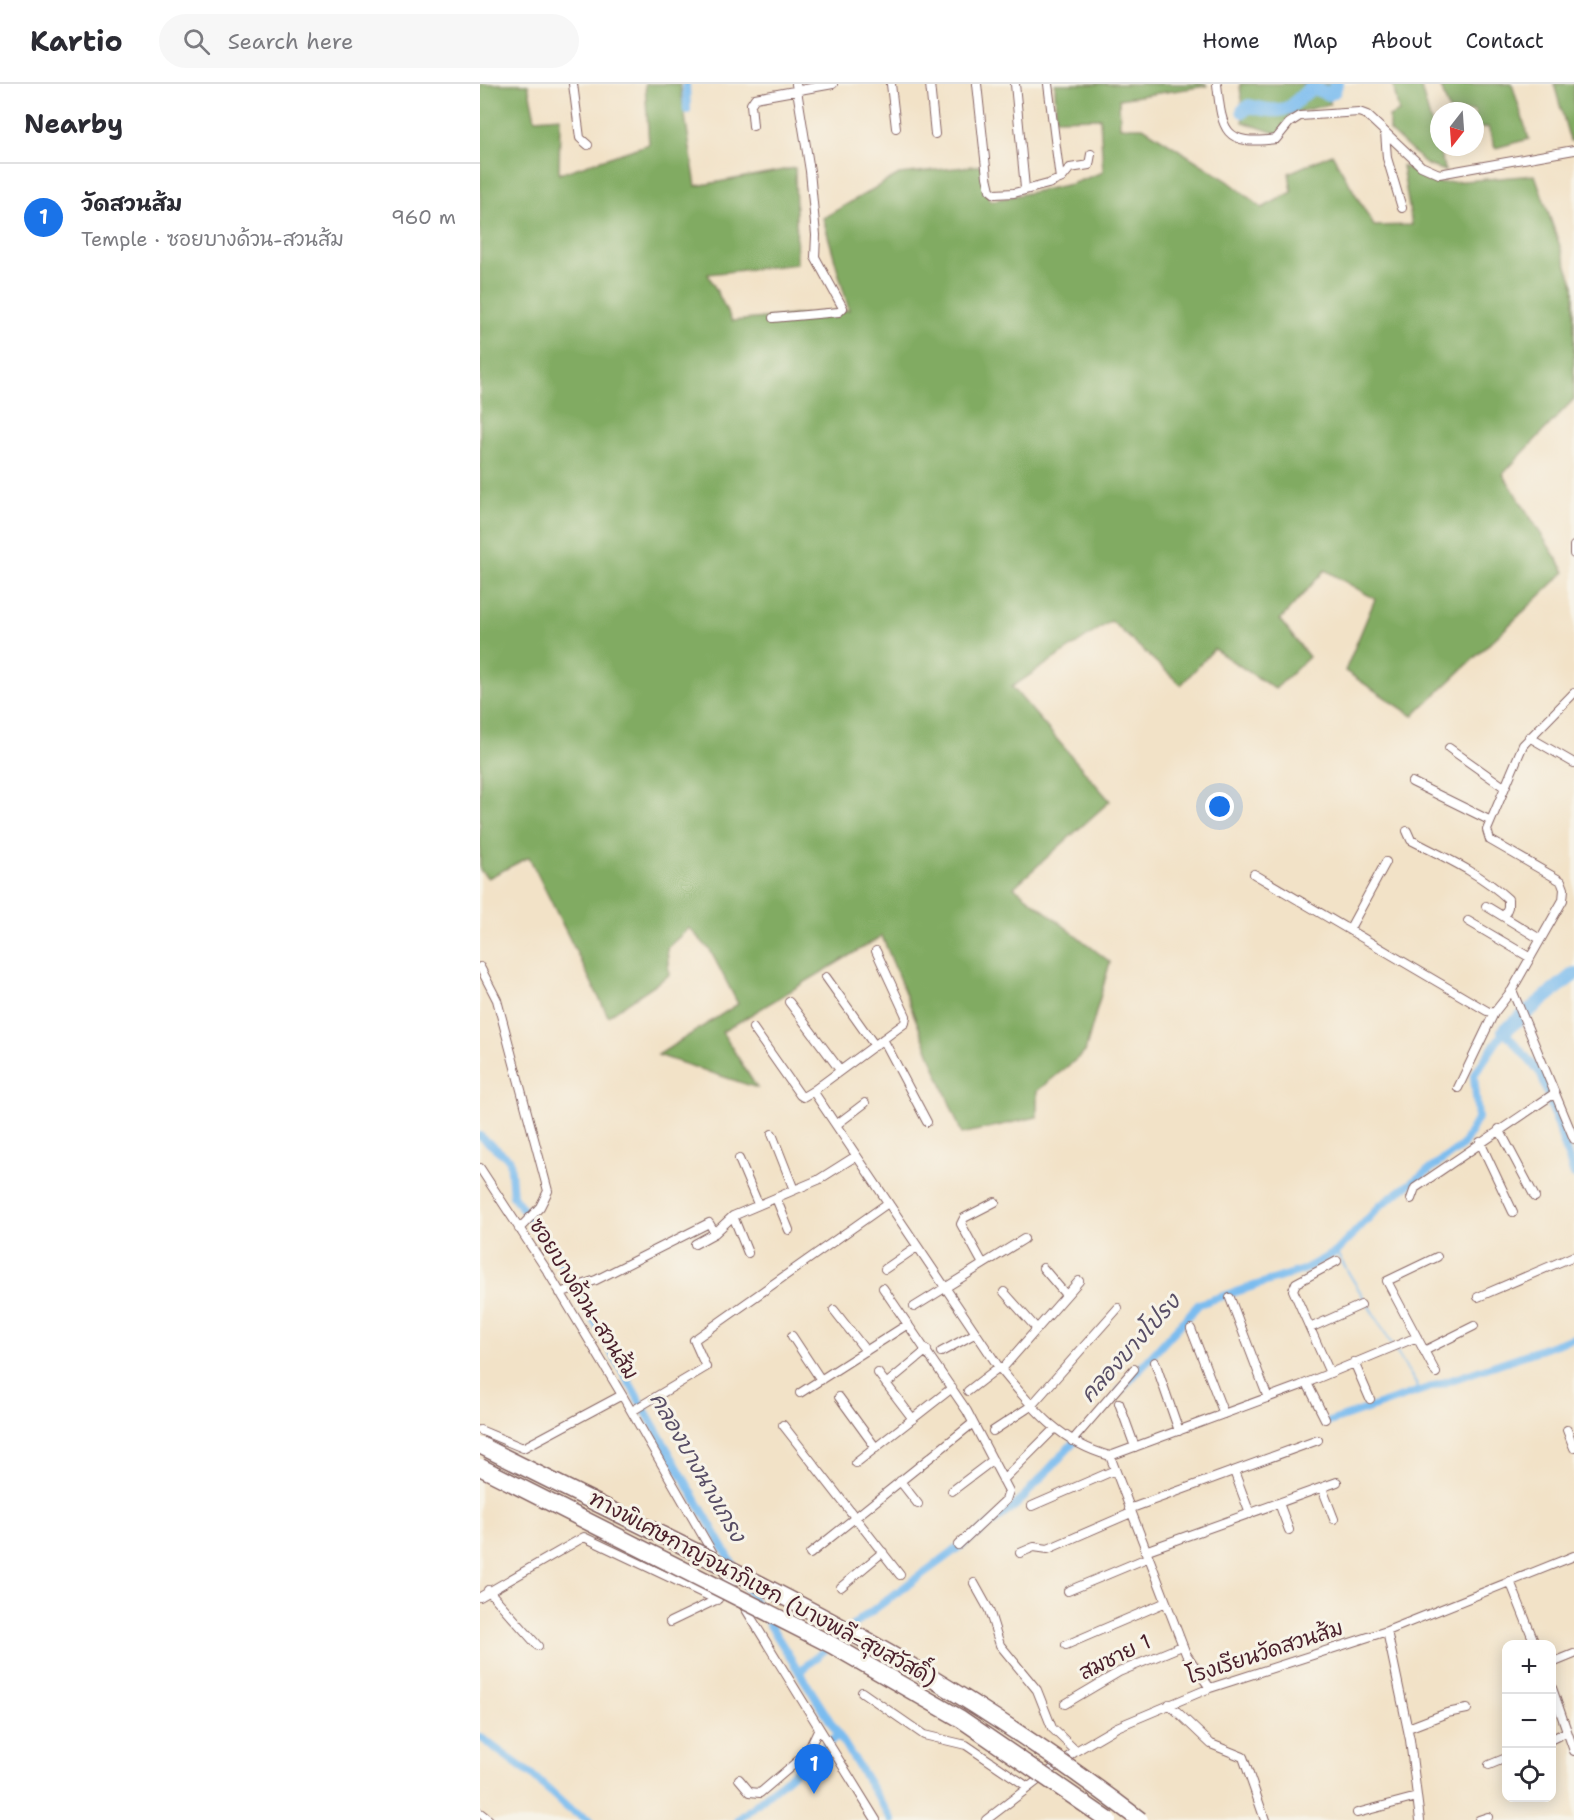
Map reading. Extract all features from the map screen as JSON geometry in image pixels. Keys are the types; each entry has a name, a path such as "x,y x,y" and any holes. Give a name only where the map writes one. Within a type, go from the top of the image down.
{"highway":[{"name":"ทางพิเศษกาญจนาภิเษก (บางพลี-สุขสวัสดิ์)","path":"480,1445 843,1629 912,1667 1043,1750 1140,1820"},
{"name":"ทางพิเศษกาญจนาภิเษก (บางพลี-สุขสวัสดิ์)","path":"480,1467 832,1645 961,1719 1108,1820"}],"street":[{"path":"573,84 580,138 588,145"},
{"path":"753,126 750,110 753,100 796,87 832,84"},
{"path":"891,84 896,128"},
{"path":"930,84 935,134"},
{"path":"977,84 990,190 1000,195 1060,179 1070,168 1089,165 1091,154"},
{"path":"1015,84 1026,188"},
{"path":"1048,84 1060,179"},
{"path":"1217,84 1223,125 1228,134 1238,140 1276,139 1294,118 1308,113 1363,113 1421,166 1439,174 1574,150"},
{"path":"774,318 839,312 843,308 815,257 816,235 810,171 796,87"},
{"path":"1385,132 1387,158 1402,208"},
{"path":"1574,546 1574,554"},
{"path":"1458,1088 1494,1013 1512,990 1563,900 1564,889 1561,881 1490,840 1487,830 1489,820 1529,737 1574,693"},
{"path":"1529,737 1574,763"},
{"path":"1449,748 1504,787"},
{"path":"1412,782 1489,820"},
{"path":"1407,831 1411,840 1443,855 1497,889 1508,899 1509,907 1504,917"},
{"path":"1349,930 1386,862"},
{"path":"1254,874 1494,1013"},
{"path":"1486,906 1540,939"},
{"path":"1468,921 1529,957"},
{"path":"753,1028 800,1095 803,1097 816,1095 840,1070 875,1046 906,1019 876,951"},
{"path":"480,967 493,991 548,1191 532,1216 520,1228"},
{"path":"826,977 875,1046"},
{"path":"1512,990 1526,1020 1549,1096 1574,1139"},
{"path":"789,1002 840,1070"},
{"path":"883,1039 927,1122"},
{"path":"816,1095 1000,1369 1030,1406 1055,1428 1087,1450 1110,1456 1307,1383 1417,1337"},
{"path":"1411,1199 1415,1188 1549,1096"},
{"path":"836,1125 865,1103"},
{"path":"1498,1129 1534,1197"},
{"path":"772,1134 794,1190"},
{"path":"1480,1142 1513,1212"},
{"path":"695,1244 715,1233 734,1216 826,1175 856,1156"},
{"path":"739,1159 758,1204"},
{"name":"ซอยบางด้วน-สวนส้ม","path":"480,1168 565,1292 622,1395 640,1406 735,1593 876,1820"},
{"path":"776,1197 789,1230"},
{"path":"983,1264 961,1224 964,1218 995,1202"},
{"path":"640,1406 706,1367 694,1340 888,1203"},
{"path":"734,1216 748,1253"},
{"path":"565,1292 709,1223 715,1233"},
{"path":"914,1307 1024,1239"},
{"path":"885,1269 917,1247"},
{"path":"1478,1297 1574,1256"},
{"path":"1436,1373 1387,1281 1437,1257"},
{"path":"1330,1373 1293,1293 1293,1287 1296,1283 1337,1261"},
{"path":"1043,1268 1066,1295"},
{"path":"968,1391 1000,1369 1079,1281"},
{"path":"883,1288 927,1350 974,1423 1009,1491 1008,1497 958,1545"},
{"path":"1004,1292 1037,1329"},
{"path":"1230,1298 1268,1398"},
{"path":"1310,1328 1361,1305"},
{"path":"993,1431 1030,1406 1118,1308"},
{"path":"834,1310 866,1351"},
{"path":"800,1393 908,1324"},
{"path":"1424,1351 1474,1326"},
{"path":"1191,1329 1224,1414"},
{"path":"941,1352 976,1333"},
{"path":"792,1336 821,1380"},
{"path":"886,1384 927,1350"},
{"path":"1155,1362 1179,1431"},
{"path":"1354,1362 1370,1399"},
{"path":"1074,1442 1134,1369"},
{"path":"878,1373 913,1419"},
{"path":"1307,1383 1325,1419"},
{"path":"856,1462 952,1388"},
{"path":"480,1430 523,1448 622,1395"},
{"path":"839,1397 876,1448"},
{"path":"1119,1403 1134,1447"},
{"path":"810,1554 974,1423"},
{"path":"783,1425 900,1575"},
{"path":"1003,1480 1055,1428"},
{"path":"1567,1430 1574,1448"},
{"path":"1020,1553 1034,1547 1048,1549 1130,1511 1318,1440"},
{"path":"1110,1456 1182,1646 1210,1688"},
{"path":"952,1491 993,1460"},
{"path":"1032,1506 1115,1470"},
{"path":"1233,1471 1250,1514"},
{"path":"900,1481 918,1504"},
{"path":"1068,1591 1146,1555 1337,1482"},
{"path":"1322,1488 1334,1519"},
{"path":"1279,1503 1289,1530"},
{"path":"480,1597 488,1590 584,1537 717,1600"},
{"path":"841,1587 883,1552"},
{"name":"โรงเรียนวัดสวนส้ม","path":"986,1820 1076,1751 1117,1727 1168,1704 1210,1688 1388,1631 1574,1556"},
{"path":"1510,1581 1533,1640"},
{"path":"974,1583 988,1610 1000,1645 1037,1690 1052,1728 1076,1751"},
{"path":"488,1590 538,1646"},
{"path":"670,1622 735,1593"},
{"path":"1066,1645 1164,1603"},
{"path":"1388,1631 1408,1728 1420,1820"},
{"name":"สมชาย 1","path":"1065,1704 1119,1672 1182,1646"},
{"path":"1556,1661 1574,1654"},
{"path":"862,1692 924,1735 966,1745 1028,1787"},
{"path":"1553,1694 1574,1751"},
{"path":"1168,1704 1211,1744 1221,1750 1238,1753 1244,1757 1265,1820"},
{"path":"1408,1728 1447,1713 1467,1709"},
{"path":"739,1779 750,1791 760,1793 807,1753 819,1728"},
{"path":"1556,1737 1566,1732"},
{"path":"1489,1765 1502,1760"},
{"path":"1357,1813 1417,1797"},
{"path":"480,1813 489,1820"}],"green space":[{"path":"480,84 528,84 535,119 560,117 559,174 649,144 645,84 680,84 696,186 795,168 797,264 708,274 732,321 849,310 823,218 899,174 983,165 990,201 1071,184 1103,172 1100,118 1056,119 1055,84 1206,84 1207,86 1119,99 1120,127 1143,127 1228,181 1262,208 1292,192 1289,173 1332,154 1374,226 1412,225 1402,166 1439,183 1535,175 1574,286 1574,399 1503,474 1565,572 1413,716 1345,671 1375,599 1325,570 1280,620 1309,657 1275,689 1214,649 1181,685 1111,621 1012,687 1110,801 1014,887 1110,962 1085,1052 1037,1091 1037,1117 962,1134 882,936 722,1032 757,1088 658,1055 738,1004 710,950 689,928 667,948 669,975 608,1016 529,857 488,878 480,870"},
{"path":"1240,84 1330,84 1330,104 1291,114 1278,134 1243,122"},
{"path":"1393,84 1420,84 1430,119 1430,156 1441,156 1445,171 1427,165 1389,130 1389,117 1399,112"},
{"path":"1440,84 1512,84 1529,139 1495,148 1488,127 1484,128 1484,102 1446,102"},
{"path":"1554,84 1574,84 1574,141 1570,141"}],"waterway":[{"path":"686,84 687,110"},
{"path":"1243,111 1249,106 1281,110 1291,106 1313,88 1329,94 1334,91 1336,84"},
{"name":"คลองบางโปรง","path":"1504,1031 1574,974"},
{"name":"คลองบางโปรง","path":"1119,1392 1199,1304 1303,1270 1336,1252 1381,1205 1463,1145 1478,1118 1474,1075 1504,1031 1541,1074 1574,1175"},
{"name":"คลองบางนางเกรง","path":"480,1136 510,1160 513,1196 550,1244 735,1568"},
{"path":"1336,1252 1421,1392"},
{"path":"1329,1422 1574,1338"},
{"name":"คลองบางโปรง","path":"799,1672 861,1619 1015,1506 1077,1439"},
{"name":"คลองบางนางเกรง","path":"741,1578 756,1604"},
{"name":"คลองบางนางเกรง","path":"763,1614 892,1820"},
{"path":"738,1820 838,1735"},
{"path":"480,1737 532,1775 570,1810 590,1820"}],"place":[{"name":"วัดสวนส้ม","path":"814,1794"}]}
